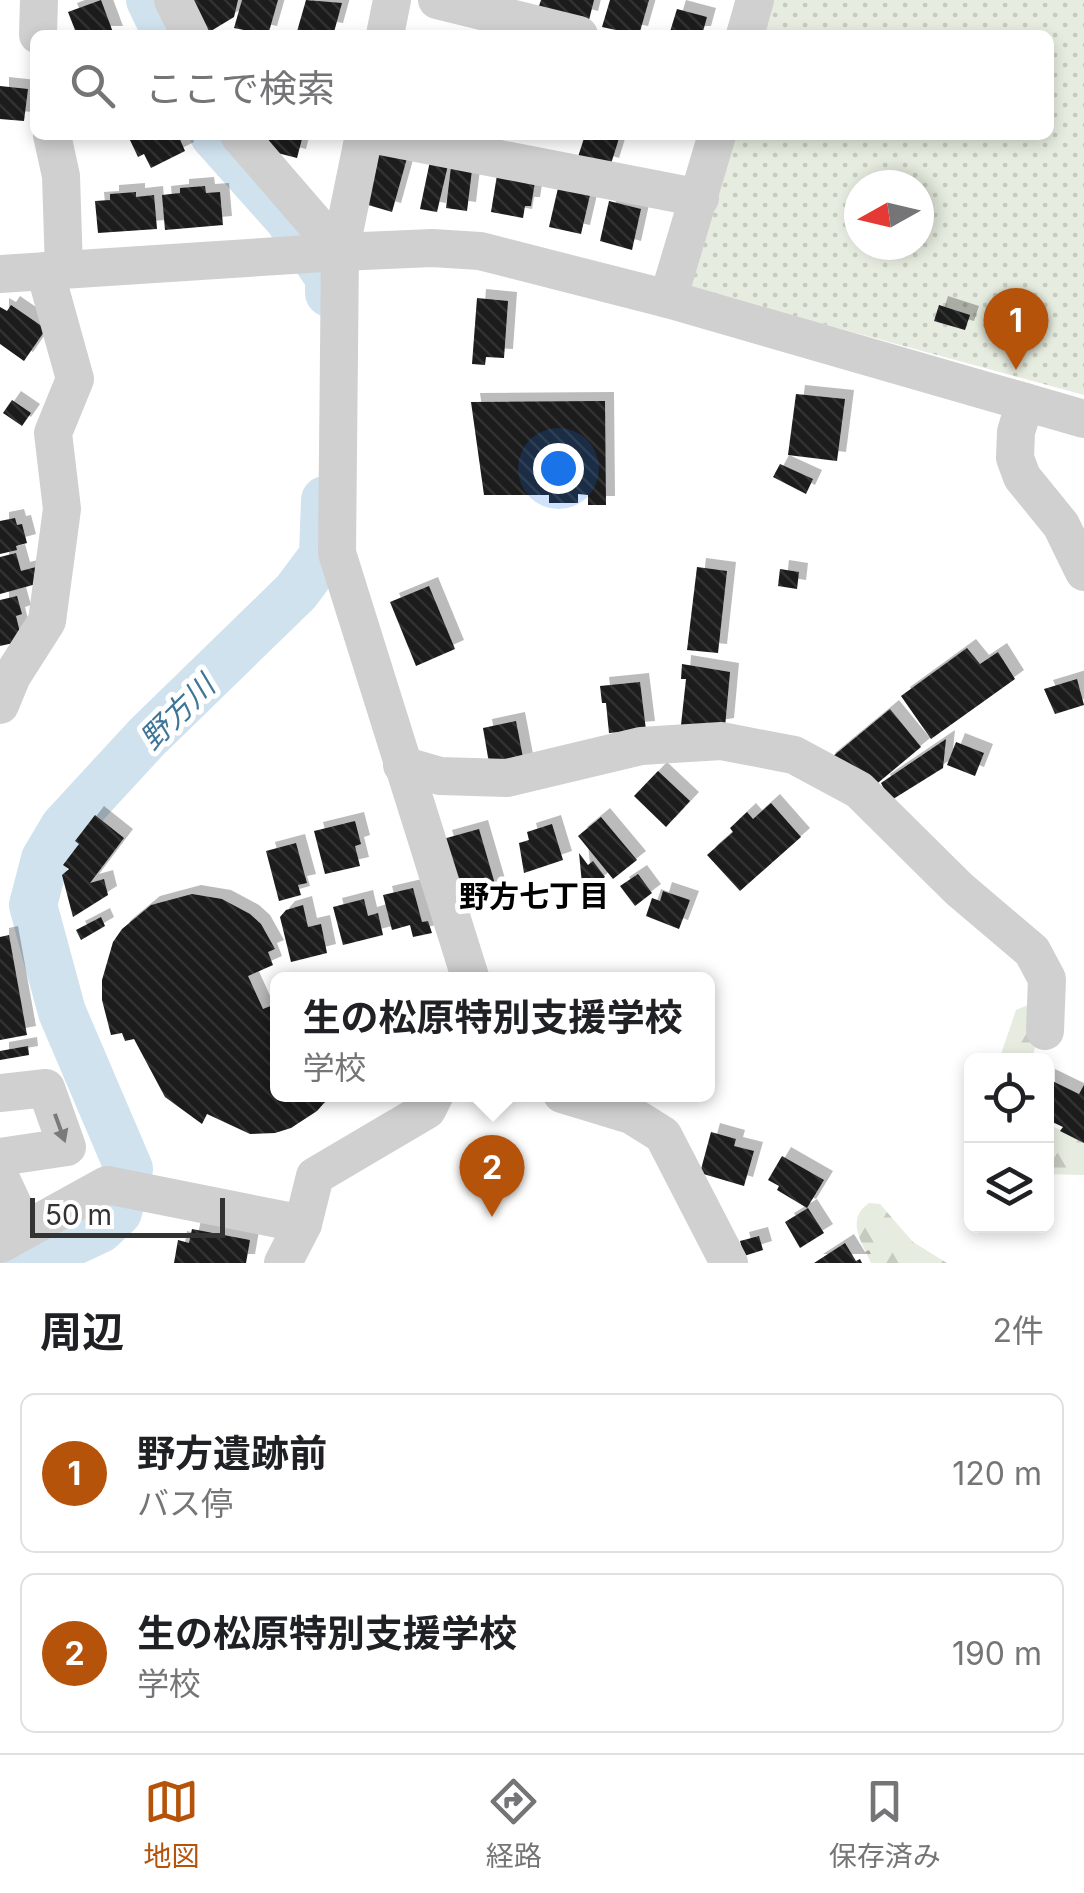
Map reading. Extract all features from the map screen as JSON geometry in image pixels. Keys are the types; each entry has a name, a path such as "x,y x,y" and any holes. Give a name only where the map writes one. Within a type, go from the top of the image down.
{"street":[{"path":"38,30 39,0"},
{"path":"173,0 188,30"},
{"path":"386,30 392,0"},
{"path":"437,0 559,30"},
{"path":"746,30 755,0"},
{"path":"0,705 12,676 47,621 62,509 53,433 75,380 55,270 61,176 53,140"},
{"path":"243,140 340,252"},
{"path":"363,140 340,252 337,553 468,972"},
{"path":"402,140 700,198"},
{"path":"668,299 716,140"},
{"path":"0,274 340,252 432,248 480,252 668,299 1084,419"},
{"path":"1025,402 1015,458 1022,477 1060,525 1084,572"},
{"path":"402,765 440,776 507,778 641,746 721,741 794,755 859,790 959,889 1032,951 1047,979 1044,1031"},
{"path":"0,1093 46,1088 67,1146 0,1157"},
{"path":"283,1263 302,1224 314,1176 427,1110 431,1102"},
{"path":"588,1102 631,1115 663,1135 730,1263"},
{"path":"0,1177 12,1236 125,1188 302,1224"}],"green space":[{"path":"770,0 1084,0 1084,395 687,287 730,140 1054,140 1054,30 761,30"},
{"path":"1035,1002 1040,1033 1033,1053 1001,1053 1016,1010"},
{"path":"1054,1127 1084,1139 1084,1175 1054,1174"},
{"path":"869,1203 880,1204 913,1242 947,1263 871,1263 857,1224"}],"building":[{"path":"101,0 112,30 75,30 68,12"},
{"path":"188,0 238,0 234,17 213,30 204,30"},
{"path":"242,0 278,0 269,30 234,28"},
{"path":"306,0 342,3 335,30 297,30"},
{"path":"541,0 594,0 589,20 539,6"},
{"path":"610,0 649,0 640,30 602,27"},
{"path":"677,9 707,17 703,30 671,30"},
{"path":"0,86 28,89 24,121 0,119"},
{"path":"130,140 180,140 185,151 151,168 144,154 138,157"},
{"path":"269,140 302,140 297,158 266,150"},
{"path":"583,140 618,140 610,167 578,157"},
{"path":"379,151 407,158 392,212 358,202"},
{"path":"430,161 448,165 437,212 420,209"},
{"path":"451,167 472,170 467,211 446,208"},
{"path":"497,175 535,182 531,206 525,206 523,218 491,212"},
{"path":"205,186 206,193 220,192 223,225 165,230 162,195 180,193 180,188"},
{"path":"558,188 590,195 581,234 549,227"},
{"path":"136,192 136,197 154,195 157,229 98,233 95,201 110,200 110,194"},
{"path":"609,201 641,209 632,250 600,241"},
{"path":"477,298 508,301 504,358 486,357 485,365 472,364"},
{"path":"11,305 46,329 24,361 0,344 0,307 7,311"},
{"path":"939,305 970,315 965,330 934,321"},
{"path":"796,394 845,399 837,461 788,455"},
{"path":"12,400 31,413 22,426 3,413"},
{"path":"605,401 606,505 588,505 588,495 578,494 578,503 549,503 549,495 484,495 471,402"},
{"path":"780,464 813,479 806,494 773,477"},
{"path":"15,518 17,525 22,524 27,543 0,554 0,521"},
{"path":"16,553 21,571 36,567 40,583 0,594 0,557"},
{"path":"697,567 727,571 718,653 687,650"},
{"path":"780,569 799,572 797,589 778,586"},
{"path":"429,586 455,649 416,666 390,602"},
{"path":"17,596 22,614 16,616 22,641 0,646 0,600"},
{"path":"967,648 980,664 998,652 1015,679 931,739 901,696"},
{"path":"682,664 730,672 725,727 680,734 686,679 681,679"},
{"path":"1077,679 1084,705 1055,714 1044,689"},
{"path":"640,682 646,730 609,733 600,686"},
{"path":"890,709 921,747 867,792 826,762"},
{"path":"516,721 524,763 490,769 483,728"},
{"path":"946,739 943,768 890,801 881,783"},
{"path":"956,742 984,753 975,776 947,765"},
{"path":"658,771 690,801 666,827 634,796"},
{"path":"771,803 801,837 740,891 707,855 733,832 730,828 747,812 753,819"},
{"path":"95,815 124,838 90,883 104,879 108,895 73,917 62,875 69,869 63,865"},
{"path":"601,817 637,860 613,879 578,836"},
{"path":"355,821 361,844 355,846 360,866 325,874 314,831"},
{"path":"552,824 563,860 524,873 519,843 529,840 527,832"},
{"path":"479,829 497,891 462,901 443,839"},
{"path":"296,843 307,883 298,885 301,895 279,901 266,851"},
{"path":"579,853 588,865 593,861 605,877 583,894"},
{"path":"638,874 652,893 635,906 620,886"},
{"path":"413,888 422,922 428,921 432,933 413,937 410,925 392,930 383,895"},
{"path":"663,891 690,900 679,929 646,916 652,898 660,901"},
{"path":"192,894 222,899 261,924 275,949 268,952 273,965 248,976 263,1009 270,1006 270,1102 325,1102 317,1111 275,1133 250,1134 207,1114 202,1124 165,1097 134,1039 125,1041 122,1033 111,1035 102,1000 102,980 113,942 122,929 151,905"},
{"path":"364,899 368,916 378,913 383,935 343,945 333,907"},
{"path":"303,905 308,927 321,924 327,953 291,962 280,917 286,910"},
{"path":"101,917 105,926 81,940 76,930"},
{"path":"9,935 27,1035 0,1040 0,937"},
{"path":"28,1046 29,1055 0,1060 0,1051"},
{"path":"1054,1082 1079,1094 1084,1085 1084,1143 1060,1131 1063,1127 1054,1123"},
{"path":"711,1132 736,1139 734,1146 754,1151 744,1186 700,1173"},
{"path":"782,1156 824,1180 807,1208 768,1180"},
{"path":"808,1208 824,1233 800,1248 785,1222"},
{"path":"192,1229 250,1240 246,1263 174,1263 178,1240 189,1243"},
{"path":"759,1236 763,1250 744,1256 740,1241"},
{"path":"845,1243 856,1261 860,1259 862,1263 814,1263"}],"waterway":[{"name":"野方川","path":"150,0 165,30"},
{"name":"野方川","path":"218,140 288,218 329,277 329,293"},
{"name":"野方川","path":"28,1263 100,1229 118,1212 129,1169 62,1012 33,905 45,859 64,827 147,737 296,592 323,556 325,500"}],"place":[{"name":"野方遺跡前","path":"1016,370"},
{"name":"生の松原特別支援学校","path":"492,1217"}],"district":[{"name":"野方七丁目","path":"534,896"}]}
